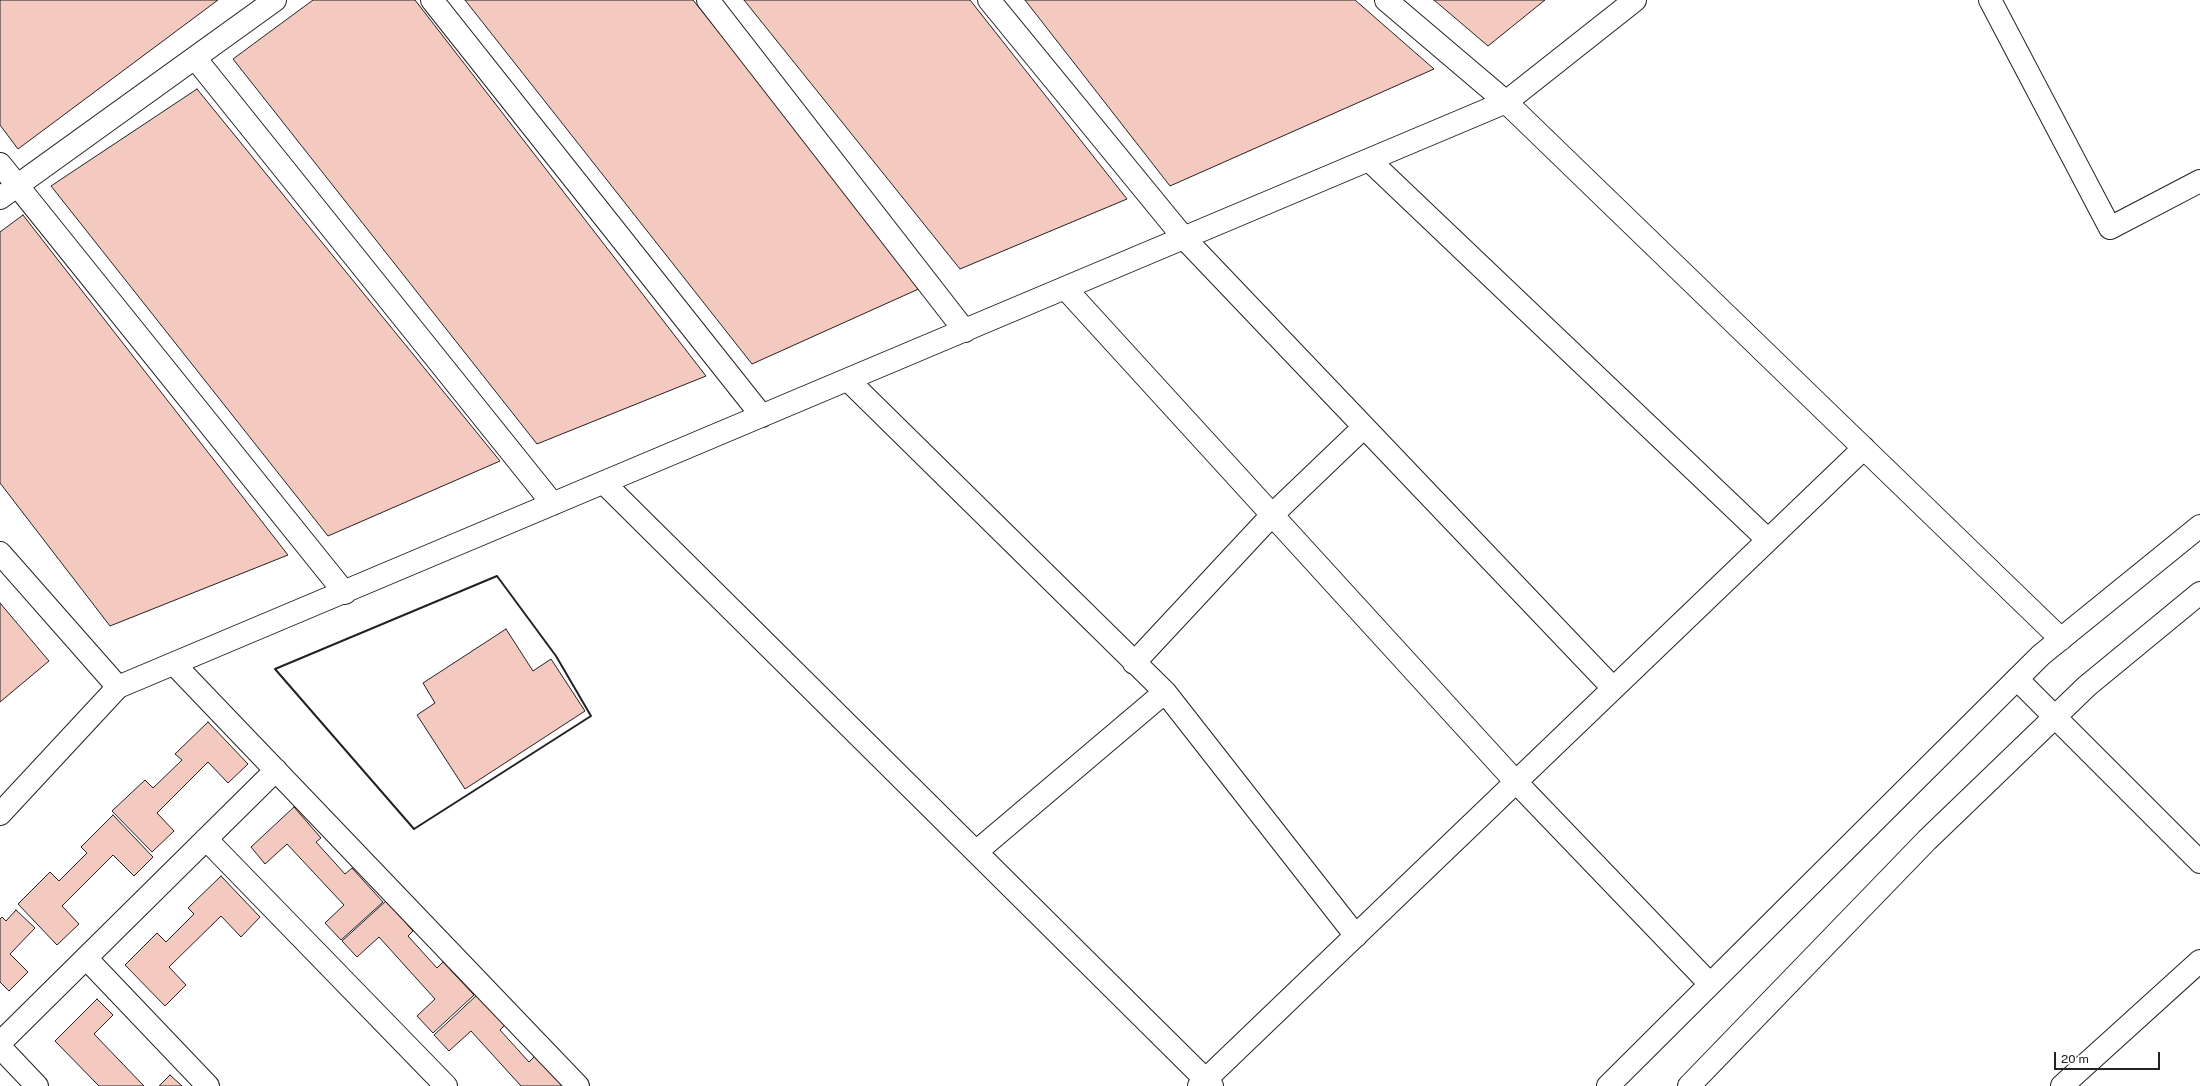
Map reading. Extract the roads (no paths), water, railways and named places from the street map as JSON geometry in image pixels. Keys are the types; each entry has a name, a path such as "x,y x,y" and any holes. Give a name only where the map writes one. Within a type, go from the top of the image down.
{"street":[{"path":"0,198 275,0"},
{"path":"432,0 762,416"},
{"path":"708,0 965,331"},
{"path":"989,0 1184,238 1613,688"},
{"path":"1386,0 1506,102 2061,638"},
{"path":"0,814 118,687 345,593 1506,102 1635,0"},
{"path":"1990,0 2110,228 2200,181"},
{"path":"195,58 553,504"},
{"path":"1369,160 1768,540"},
{"path":"0,164 345,593"},
{"path":"1065,288 1516,782 1710,984"},
{"path":"848,380 1164,692 1356,936"},
{"path":"1134,663 1272,515 1364,427"},
{"path":"604,483 976,852 1206,1084 1356,936 1864,448"},
{"path":"1608,1086 2016,679 2061,638 2200,526"},
{"path":"0,553 118,687"},
{"path":"1689,1086 1928,840 2087,686 2200,593"},
{"path":"174,664 578,1086"},
{"path":"2016,679 2200,862"},
{"path":"976,852 1164,692"},
{"path":"0,1043 276,770"},
{"path":"206,839 446,1086"},
{"path":"86,958 208,1086"},
{"path":"2062,1086 2200,961"},
{"path":"0,1047 37,1086"}]}
